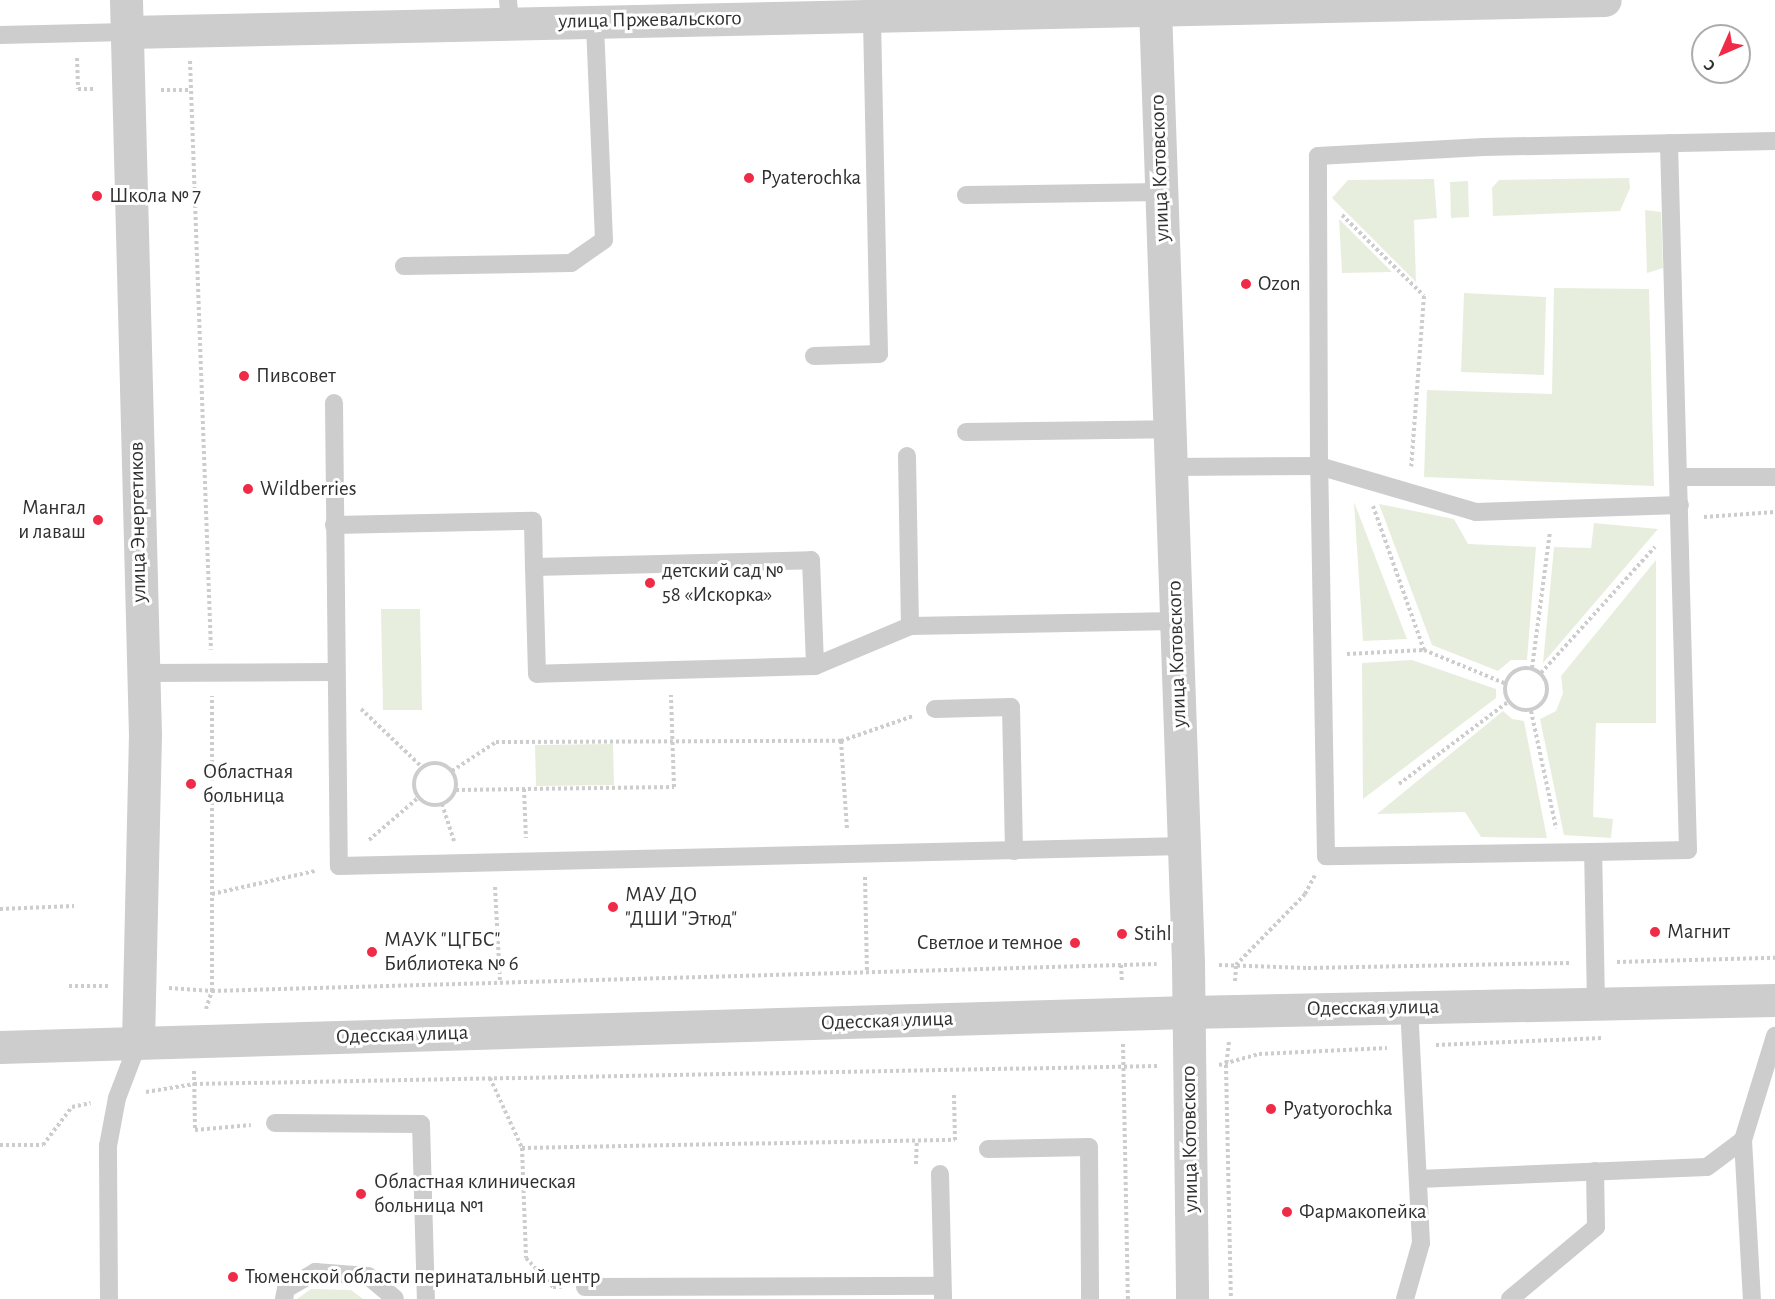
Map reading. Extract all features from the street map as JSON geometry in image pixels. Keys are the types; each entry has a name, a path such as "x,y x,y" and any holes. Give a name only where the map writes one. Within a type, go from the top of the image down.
{"street":[{"name":"улица Пржевальского","path":"126,16 189,30 509,11 595,21 1155,8 1229,4 1605,0"},
{"name":"улица Котовского","path":"1155,8 1188,963 1192,1299"},
{"name":"улица Энергетиков","path":"126,16 142,673 141,987 138,1043"},
{"name":"Одесская улица","path":"0,1047 1188,1012 1775,1000"}],"lane":[{"path":"814,356 879,354 872,15"},
{"path":"0,34 126,16"},
{"path":"404,267 571,263 603,240 595,21"},
{"path":"1670,143 1688,850 1326,856 1319,466 1318,156 1670,143 1775,141"},
{"path":"966,195 1161,192"},
{"path":"334,403 334,672 339,866 461,861 1184,846"},
{"path":"966,432 1168,429"},
{"path":"907,456 910,626"},
{"path":"1171,467 1319,466 1476,512 1554,510 1680,512"},
{"path":"1680,477 1775,477"},
{"path":"334,525 533,522 537,674 815,666 910,626 1176,621"},
{"path":"534,567 812,560 815,666"},
{"path":"142,673 334,672"},
{"path":"935,709 1011,707 1014,851"},
{"path":"1593,852 1596,1003"},
{"path":"1405,1299 1421,1243 1409,1007"},
{"path":"1752,1299 1743,1140 1775,1036"},
{"path":"109,1299 108,1146 117,1098 138,1043"},
{"path":"275,1123 421,1124 426,1299"},
{"path":"1419,1179 1707,1167 1743,1140"},
{"path":"988,1149 1089,1148 1090,1299"},
{"path":"1510,1299 1596,1227 1595,1172"},
{"path":"585,1287 943,1292 940,1174"},
{"path":"284,1299 286,1289 315,1272 368,1276 395,1299"}],"path":[{"path":"189,30 212,673 212,991 195,1041 195,1130 275,1123"},
{"path":"1318,191 1424,296 1410,493"},
{"path":"1364,479 1424,650"},
{"path":"1532,668 1554,510"},
{"path":"1541,673 1680,512 1775,512"},
{"path":"1322,655 1424,650 1504,683"},
{"path":"1532,668 1541,673 1548,687 1544,702 1531,711 1518,710 1508,702 1504,683 1515,669 1532,668"},
{"path":"422,767 414,785 419,797 429,805 442,804 456,790 674,787 671,670"},
{"path":"1399,784 1508,702"},
{"path":"336,709 364,709 422,767"},
{"path":"452,771 496,742 841,741 935,709"},
{"path":"1531,711 1562,852"},
{"path":"422,767 441,764 452,771 456,790"},
{"path":"212,894 339,866 419,797"},
{"path":"442,804 461,861"},
{"path":"1231,1299 1226,1065 1236,965 1305,894 1326,856"},
{"path":"0,909 74,906"},
{"path":"69,986 212,991 1188,963 1308,968 1775,958"},
{"path":"1121,965 1128,1299"},
{"path":"0,1145 43,1144 72,1107 194,1084 1226,1065 1259,1054 1611,1038"},
{"path":"490,1078 522,1148 526,1258 553,1287 585,1287"},
{"path":"522,1148 955,1140 954,1095"}],"green space":[{"path":"1629,178 1630,188 1620,211 1493,216 1492,188 1499,180"},
{"path":"1434,179 1437,218 1414,220 1416,282 1332,198 1348,180"},
{"path":"1468,181 1469,217 1451,218 1450,182"},
{"path":"1645,210 1661,212 1663,268 1647,273"},
{"path":"1339,219 1392,272 1342,273"},
{"path":"1554,288 1649,289 1654,486 1424,477 1427,390 1552,394"},
{"path":"1464,293 1546,297 1544,375 1461,372"},
{"path":"1354,502 1407,639 1363,641"},
{"path":"1379,504 1454,519 1468,544 1536,547 1527,660 1511,660 1498,671 1432,645"},
{"path":"1594,523 1658,529 1543,663 1554,547 1591,548"},
{"path":"1656,560 1656,723 1596,723 1593,817 1613,819 1611,838 1564,835 1540,719 1556,711 1563,693 1561,676"},
{"path":"381,609 420,609 422,710 383,710"},
{"path":"1412,660 1496,689 1496,698 1363,799 1362,663"},
{"path":"1503,711 1512,719 1524,721 1547,838 1481,837 1465,812 1377,814"},
{"path":"613,744 614,785 536,786 535,745"},
{"path":"311,1289 351,1290 363,1299 297,1299"}],"place":[{"name":"Pyaterochka","path":"749,178"},
{"name":"Школа № 7","path":"97,196"},
{"name":"Ozon","path":"1246,284"},
{"name":"Пивсовет","path":"244,376"},
{"name":"Wildberries","path":"248,489"},
{"name":"Мангал и лаваш","path":"98,520"},
{"name":"детский сад № 58 «Искорка»","path":"650,583"},
{"name":"Областная больница","path":"191,784"},
{"name":"МАУ ДО \"ДШИ \"Этюд\"","path":"613,907"},
{"name":"Магнит","path":"1655,932"},
{"name":"Stihl","path":"1122,934"},
{"name":"Светлое и темное","path":"1075,943"},
{"name":"МАУК \"ЦГБС\" Библиотека № 6","path":"372,952"},
{"name":"Pyatyorochka","path":"1271,1109"},
{"name":"Областная клиническая больница №1","path":"361,1194"},
{"name":"Фармакопейка","path":"1287,1212"},
{"name":"Тюменской области перинатальный центр","path":"233,1277"}]}
